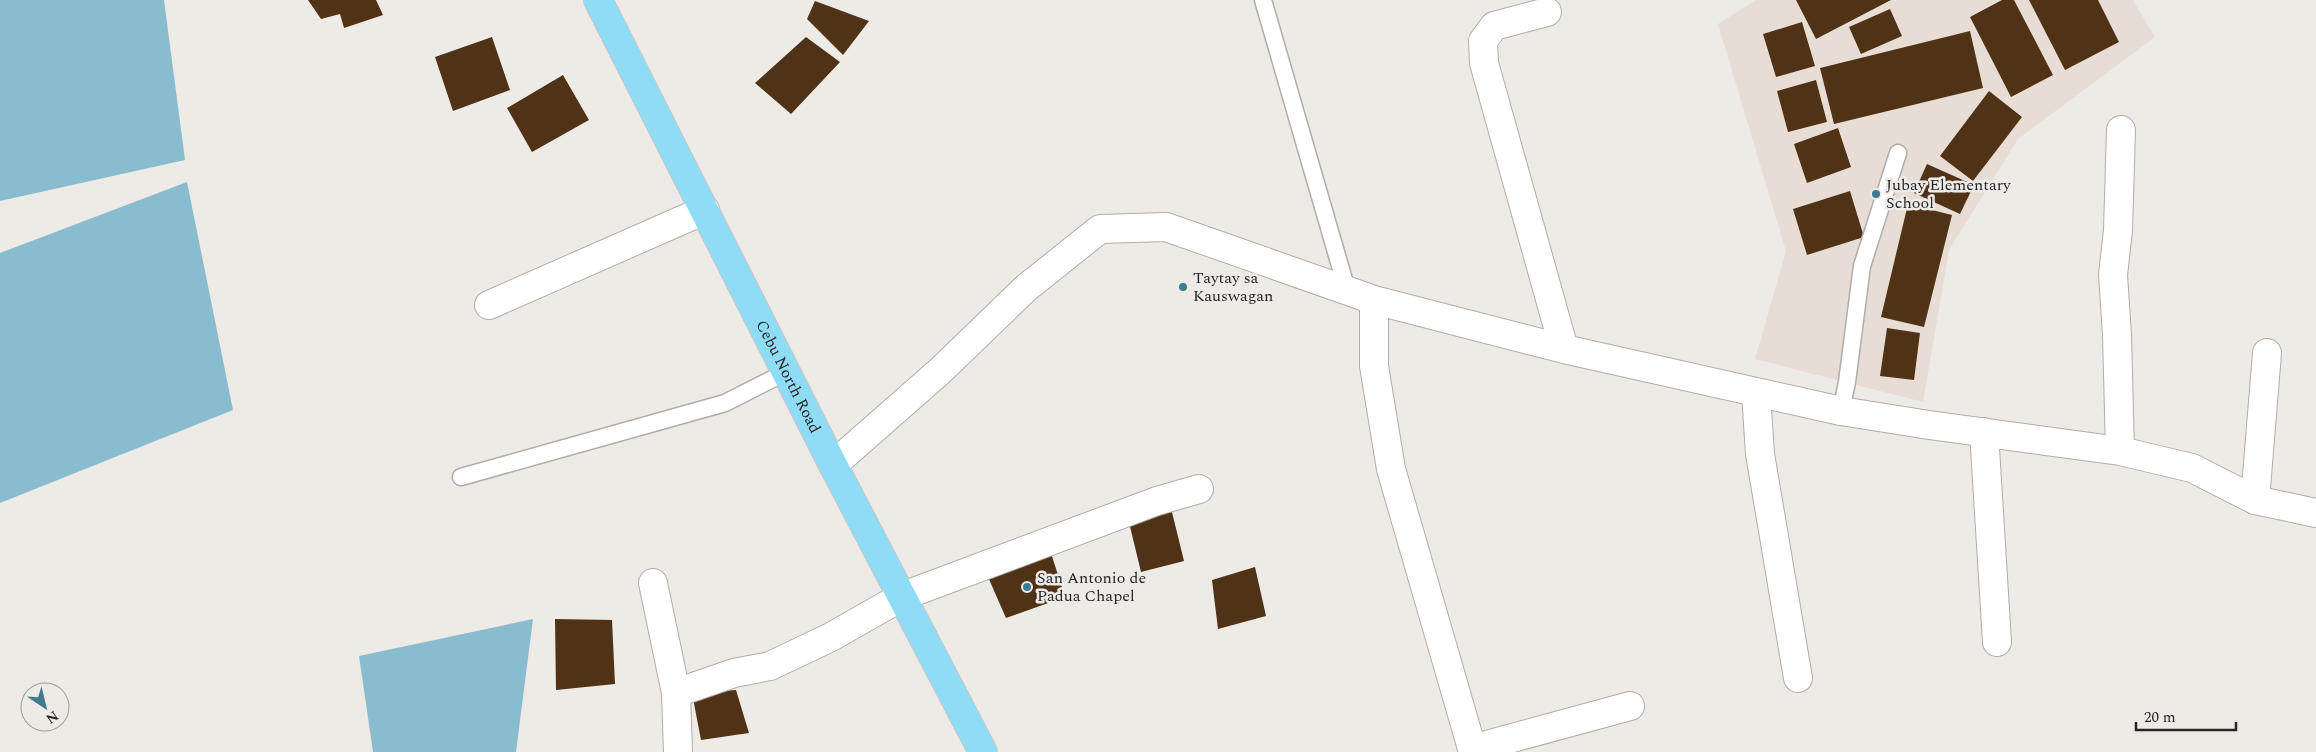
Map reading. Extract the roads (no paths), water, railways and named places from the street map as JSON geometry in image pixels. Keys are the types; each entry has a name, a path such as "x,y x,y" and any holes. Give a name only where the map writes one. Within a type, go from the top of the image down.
{"highway":[{"name":"Cebu North Road","path":"598,0 833,465 983,752"}],"street":[{"path":"1547,12 1494,26 1482,42 1484,63 1564,349"},
{"path":"2120,451 2118,345 2113,276 2118,230 2121,130"},
{"path":"489,305 705,210"},
{"path":"833,465 940,371 1026,288 1100,229 1166,227 1374,300 1564,349 1841,411 2120,451 2192,468 2255,500 2316,513"},
{"path":"1374,300 1374,366 1391,469 1472,750 1630,706"},
{"path":"2255,500 2266,353"},
{"path":"1756,393 1760,454 1798,678"},
{"path":"1984,432 1997,642"},
{"path":"676,693 734,673 770,666 831,637 903,596 1157,501 1199,489"},
{"path":"653,583 676,693 678,752"}],"lane":[{"path":"1263,0 1347,290"},
{"path":"1841,411 1847,382 1862,266 1898,153"},
{"path":"460,477 725,403 786,372"}],"water":[{"path":"0,0 164,0 185,160 0,201"},
{"path":"187,182 233,410 0,503 0,253"},
{"path":"533,619 516,752 373,752 359,656"}],"place":[{"name":"Jubay Elementary School","path":"1876,194"},
{"name":"Taytay sa Kauswagan","path":"1183,287"},
{"name":"San Antonio de Padua Chapel","path":"1027,587"}]}
